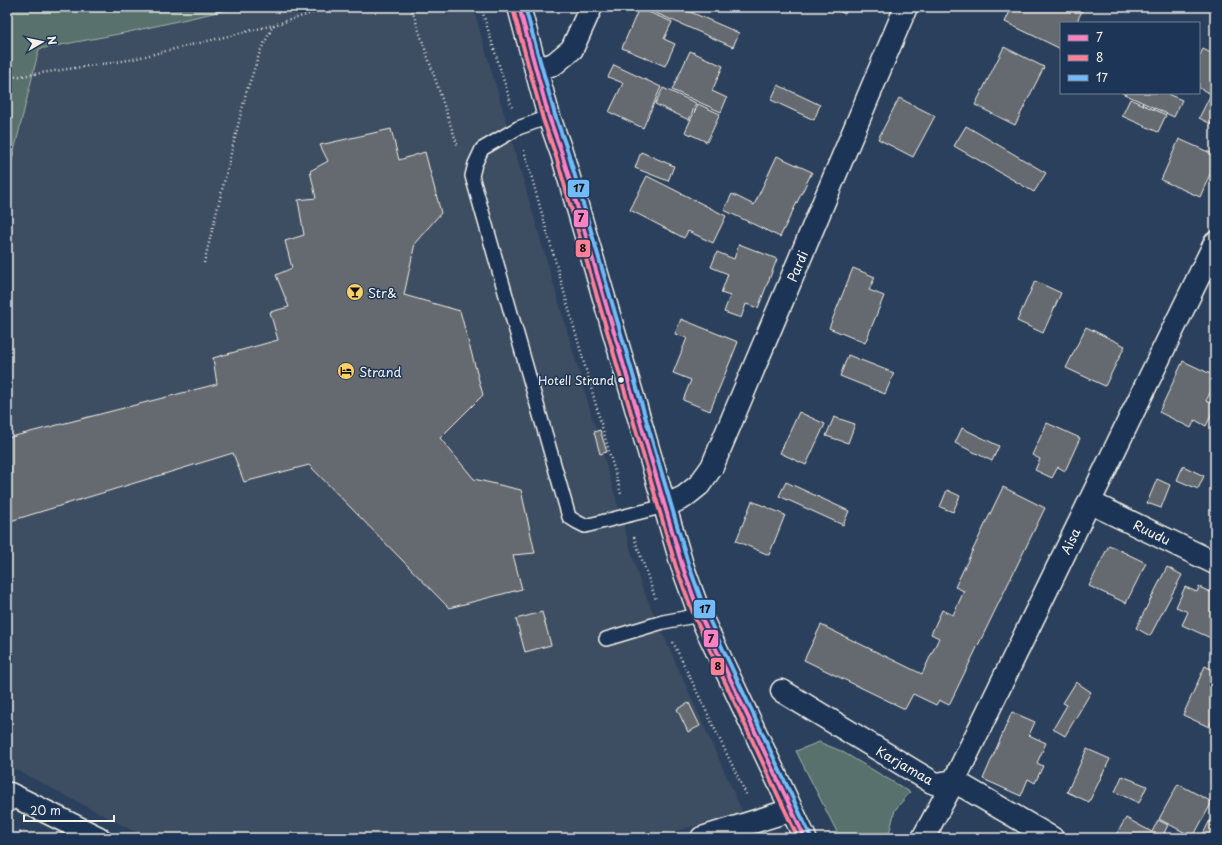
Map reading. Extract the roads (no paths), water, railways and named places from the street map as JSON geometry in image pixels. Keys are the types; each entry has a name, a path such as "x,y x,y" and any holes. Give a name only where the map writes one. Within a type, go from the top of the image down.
{"street":[{"path":"519,7 549,117 562,154 682,565 700,616 804,838"},
{"path":"536,69 554,64 572,49 591,7"},
{"name":"Pardi","path":"665,506 684,497 699,485 712,467 906,7"},
{"name":"Aisa","path":"923,838 954,781 1089,502 1214,249"},
{"name":"Ruudu","path":"1089,502 1215,563"},
{"name":"Karjamaa","path":"782,691 937,784 954,781 1052,838"},
{"path":"8,798 99,838"},
{"path":"702,838 791,810"}],"lane":[{"path":"549,117 518,128 482,149 475,164 472,176 568,517 585,526 665,506"},
{"path":"606,640 663,622 700,616"}],"place":[{"name":"Str&","path":"355,292"},
{"name":"Strand","path":"346,371"},
{"name":"Hotell Strand","path":"621,380"}]}
